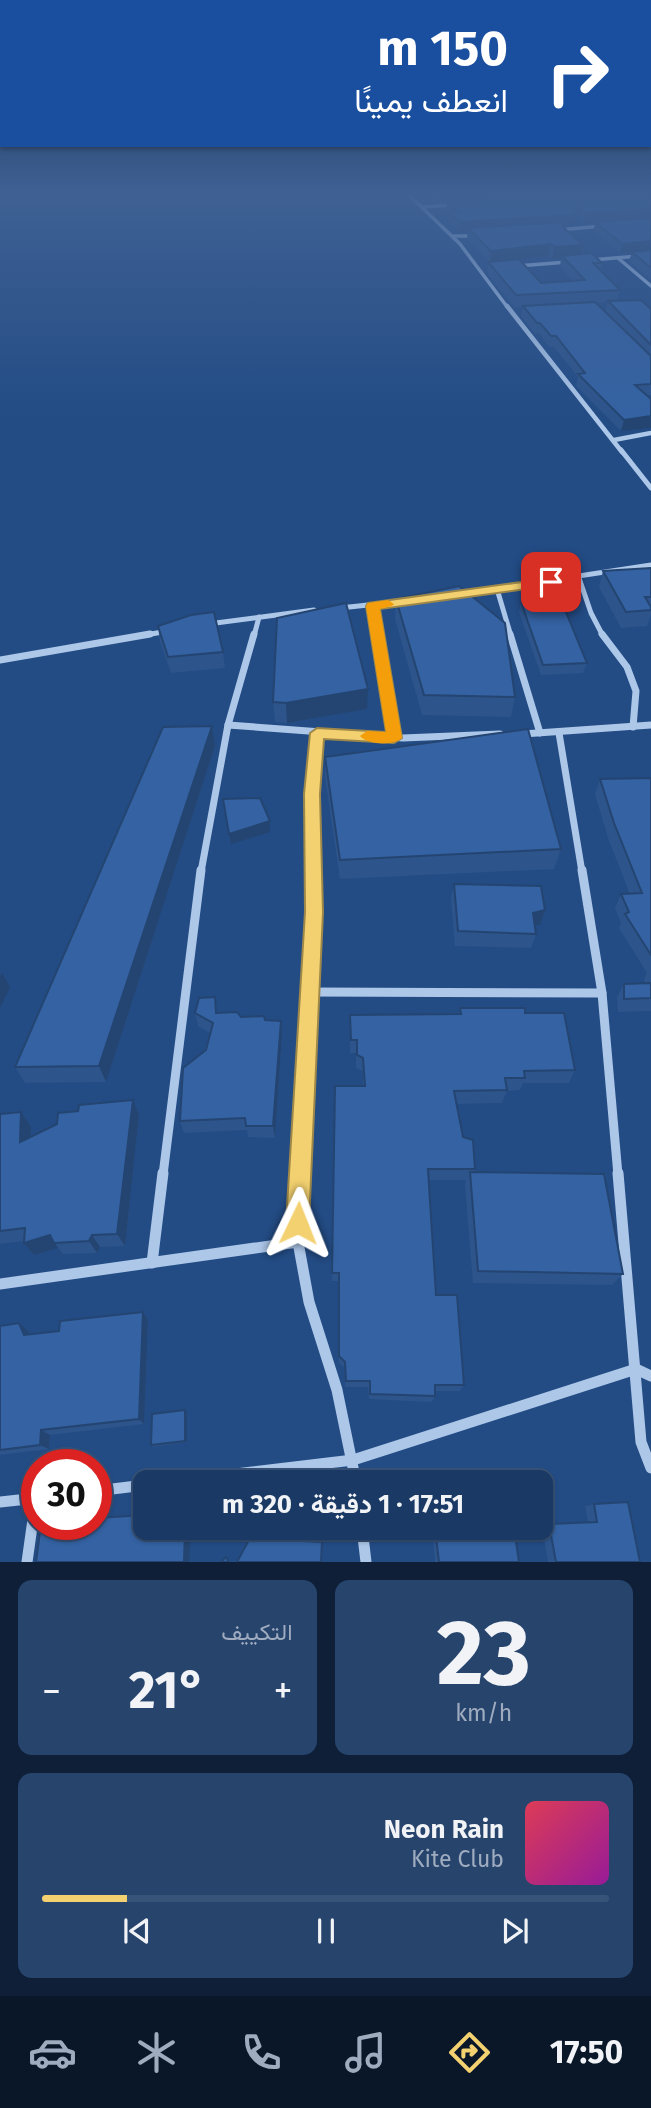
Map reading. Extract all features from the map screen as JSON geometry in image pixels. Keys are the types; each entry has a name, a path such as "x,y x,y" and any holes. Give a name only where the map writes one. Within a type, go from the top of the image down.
{"street":[{"path":"478,269 491,268"},
{"path":"630,268 651,286"},
{"path":"478,269 651,488"},
{"path":"511,313 523,312"},
{"path":"614,440 651,433"},
{"path":"456,595 651,565"},
{"path":"579,578 591,613 606,642 626,667 636,691 633,727"},
{"path":"497,589 540,733"},
{"path":"332,609 414,600"},
{"path":"373,606 394,738"},
{"path":"201,625 319,610"},
{"path":"152,1263 199,883 228,725 259,617"},
{"path":"0,660 174,630"},
{"path":"228,725 394,738 559,733 651,726"},
{"path":"317,733 312,794 314,912 297,1204 298,1242 309,1303 337,1390 355,1470"},
{"path":"559,733 602,993 641,1442 651,1468"},
{"path":"310,992 602,993"},
{"path":"0,1284 298,1242"},
{"path":"269,1470 354,1460 636,1369 651,1376"},
{"path":"112,1489 133,1486"},
{"path":"0,1502 21,1500"},
{"path":"27,1562 30,1540"},
{"path":"363,1540 366,1562"}],"building":[{"path":"493,268 527,268 541,283 585,280 573,268 598,268 620,290 516,295"},
{"path":"641,300 651,309 651,345 608,301"},
{"path":"595,302 651,356 651,384 635,385 651,399 651,416 624,420 578,374 585,373 556,336 551,336 523,306"},
{"path":"651,568 651,597 645,597 651,610 626,612 603,571"},
{"path":"459,586 505,623 515,697 424,695 396,599"},
{"path":"561,600 587,663 543,665 521,602"},
{"path":"346,603 368,689 286,703 273,702 277,618"},
{"path":"214,612 223,652 168,657 158,626 191,615"},
{"path":"212,726 99,1066 15,1067 163,727"},
{"path":"528,729 561,849 340,860 325,757"},
{"path":"651,778 651,955 625,914 629,912 621,894 642,893 600,779"},
{"path":"260,798 270,821 229,834 223,799"},
{"path":"454,884 541,886 545,910 533,913 536,934 458,931"},
{"path":"651,983 651,998 624,999 624,984"},
{"path":"215,997 216,1013 237,1012 241,1017 264,1016 265,1020 281,1021 273,1126 246,1126 245,1118 180,1121 183,1068 206,1050 213,1023 195,1013 199,998"},
{"path":"460,1008 525,1008 525,1013 564,1013 575,1070 524,1071 525,1078 505,1078 507,1090 454,1091 463,1137 473,1140 475,1169 428,1169 436,1295 457,1295 464,1385 435,1385 435,1396 370,1394 370,1381 346,1381 345,1362 339,1356 339,1273 332,1273 335,1086 365,1086 363,1058 357,1055 357,1040 351,1040 350,1015 461,1014"},
{"path":"133,1100 117,1234 92,1235 89,1241 54,1243 50,1235 24,1243 25,1228 0,1231 0,1114 21,1112 20,1142 57,1124 58,1113 78,1111 79,1105"},
{"path":"470,1172 604,1174 623,1274 478,1271"},
{"path":"143,1312 139,1419 41,1430 40,1445 0,1450 0,1326 19,1323 24,1335 59,1331 60,1321"},
{"path":"185,1410 185,1441 151,1445 152,1414"},
{"path":"628,1502 640,1562 556,1562 552,1540 553,1524 597,1522 594,1504"},
{"path":"133,1516 133,1540 185,1540 184,1562 36,1562 39,1540 112,1540 112,1517"},
{"path":"249,1540 322,1542 321,1562 237,1562"},
{"path":"436,1540 516,1540 519,1562 439,1562"}],"slow traffic":[{"path":"367,736 394,738 373,606 388,604"}],"route":[{"path":"298,1223 314,912 312,794 317,733 394,738 373,606 551,582"}]}
